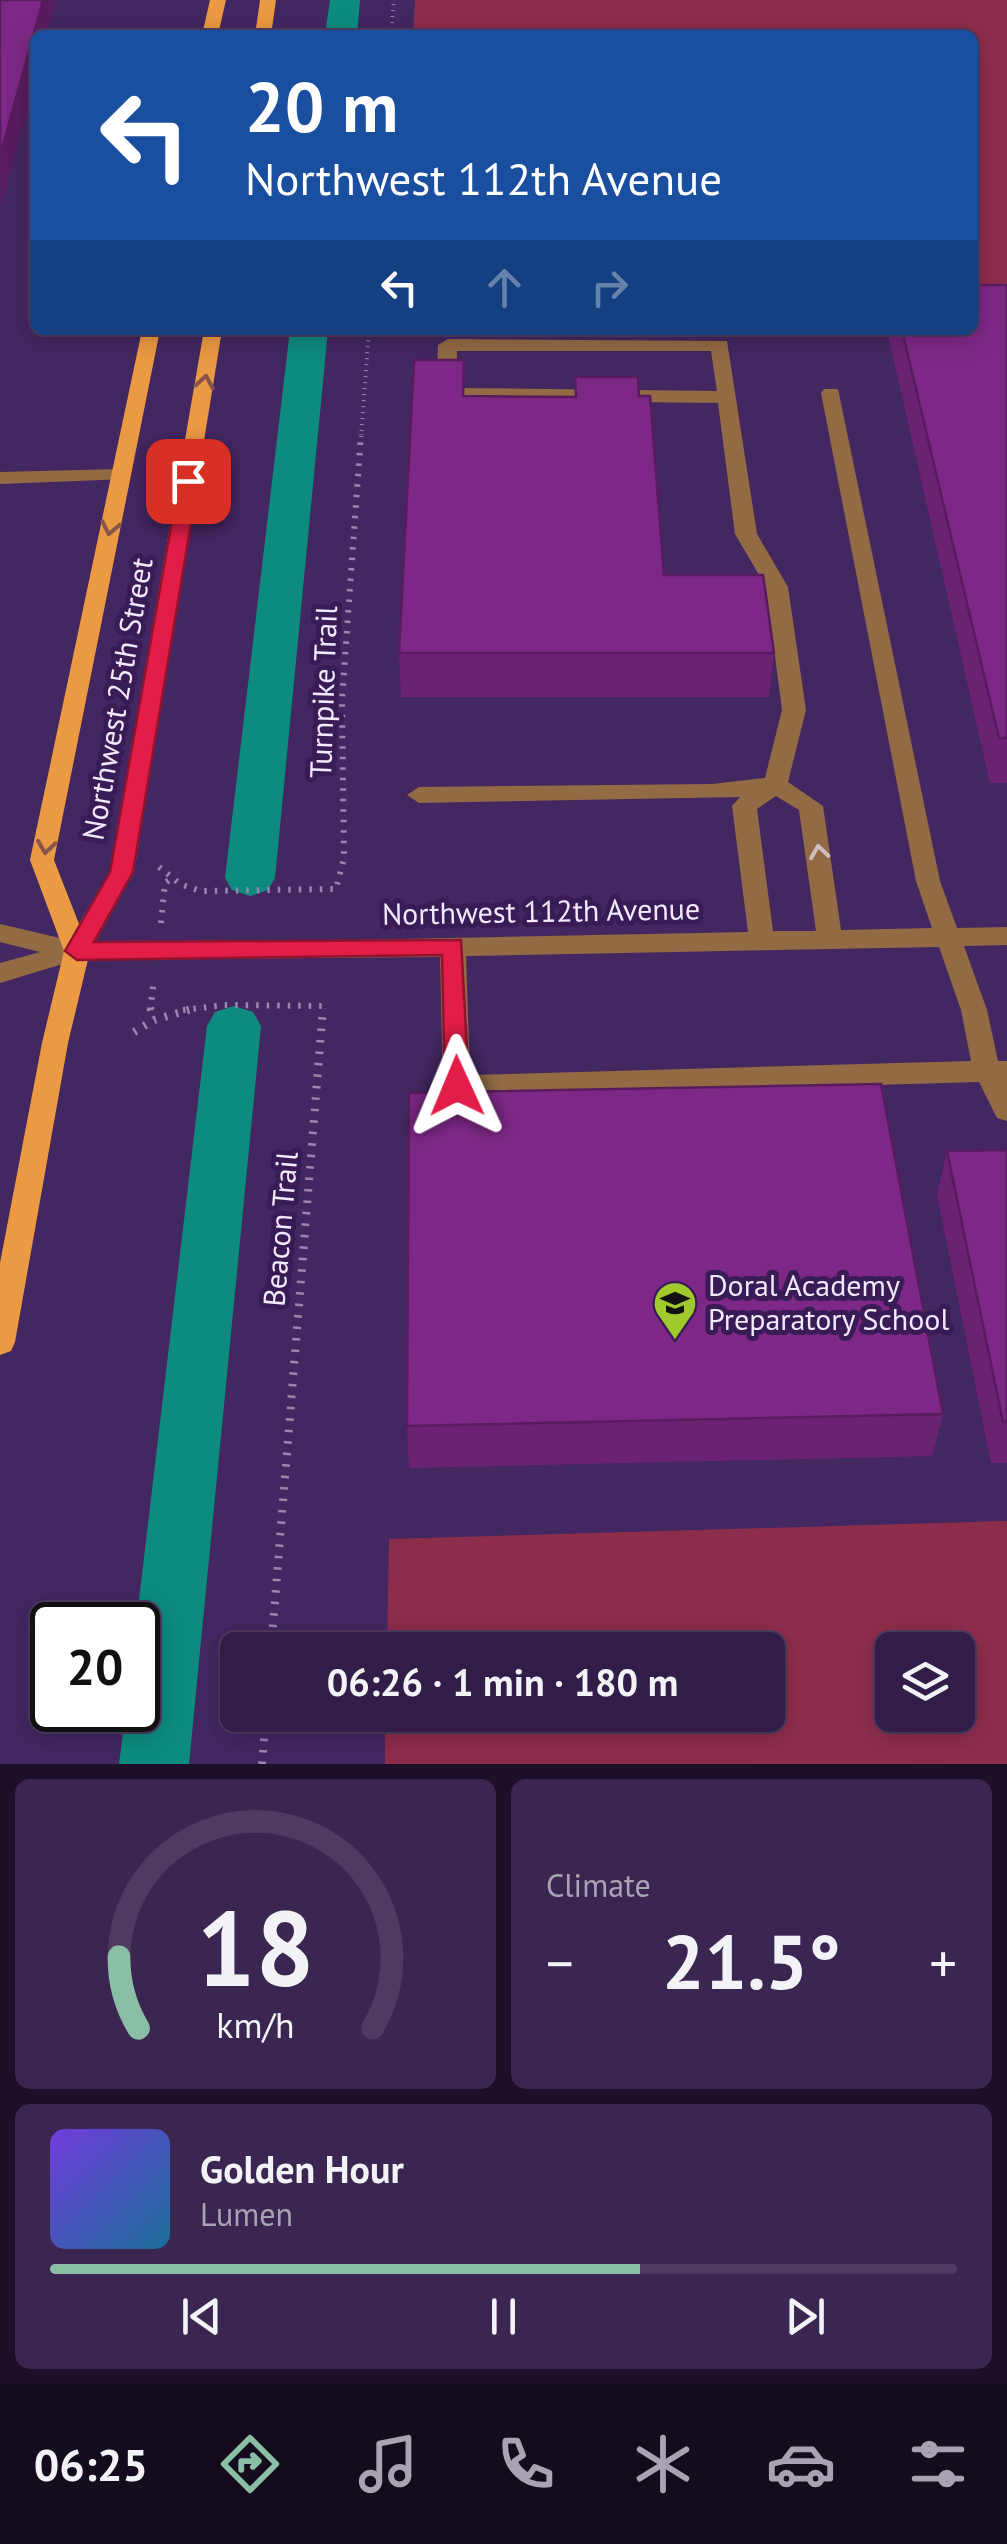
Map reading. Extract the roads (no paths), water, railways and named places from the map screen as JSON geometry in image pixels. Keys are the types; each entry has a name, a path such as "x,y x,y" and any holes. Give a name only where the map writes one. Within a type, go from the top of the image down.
{"main road":[{"path":"211,30 218,0"},
{"path":"263,30 268,0"},
{"name":"Northwest 25th Street","path":"77,951 42,860 150,335"},
{"name":"Northwest 25th Street","path":"0,1342 55,1043 77,951 122,872 213,335"}],"street":[{"path":"728,397 446,394 448,345 720,345 728,397 746,534 777,587 794,710 775,785 744,806 762,940"},
{"path":"832,393 928,882 944,937 997,1071 1007,1110"},
{"path":"0,478 121,475"},
{"path":"420,796 712,792 775,785 811,806 830,939"},
{"name":"Northwest 112th Avenue","path":"0,933 77,951 1007,936"},
{"path":"453,946 457,1086 997,1071"},
{"name":"Northwest 112th Avenue","path":"0,973 77,951"}],"waterway":[{"path":"342,30 345,0"},
{"path":"250,878 308,335"},
{"path":"154,1764 234,1026"}],"place":[{"name":"Doral Academy Preparatory School","path":"675,1341"}]}
